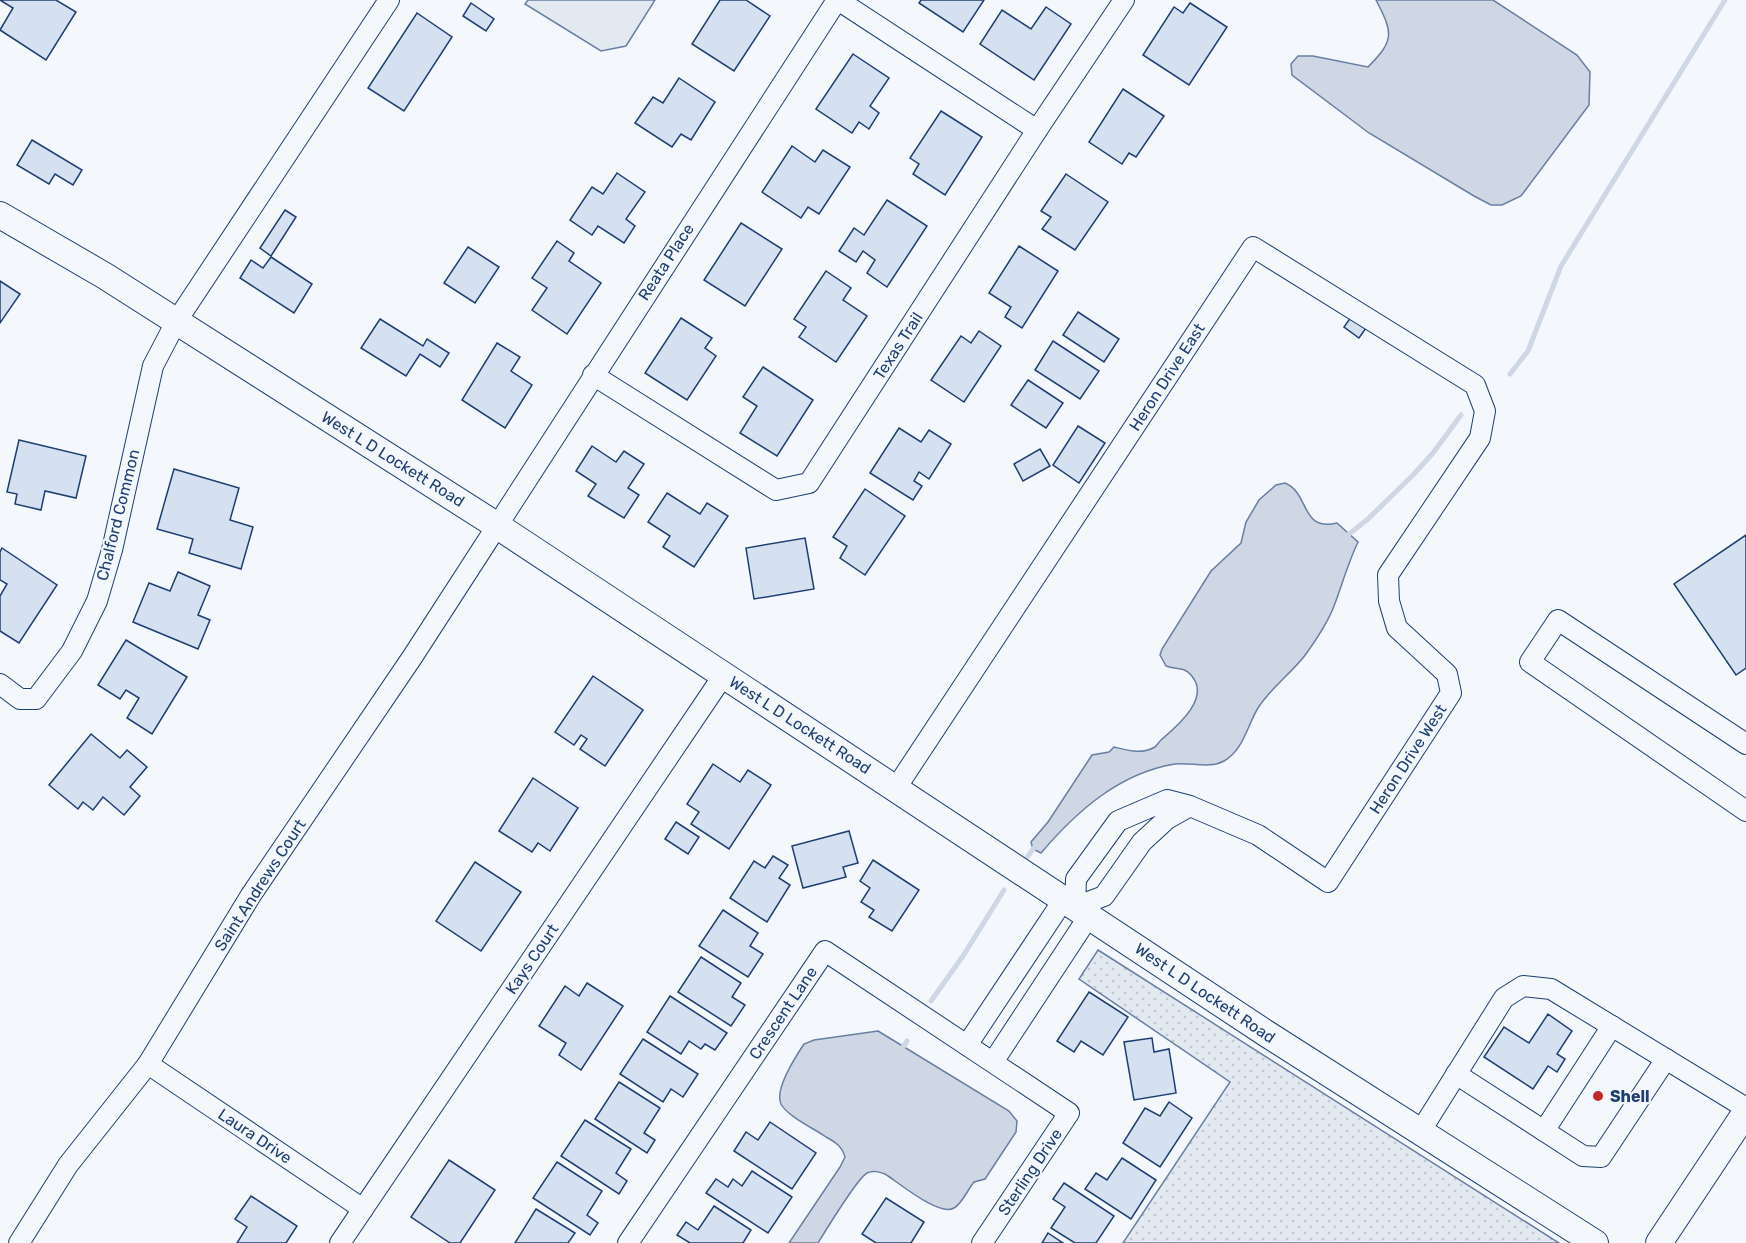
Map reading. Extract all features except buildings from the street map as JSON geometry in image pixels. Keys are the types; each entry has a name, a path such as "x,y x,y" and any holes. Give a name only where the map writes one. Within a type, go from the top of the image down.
{"main road":[{"name":"West L D Lockett Road","path":"0,215 105,276 496,525 1257,1028 1595,1243"},
{"path":"1659,1243 1746,1110"}],"street":[{"name":"Chalford Common","path":"0,684 20,699 36,699 72,651 97,600 112,550 153,366 176,322 389,0"},
{"name":"Reata Place","path":"496,525 837,0 1037,130"},
{"name":"Texas Trail","path":"593,375 776,490 809,483 1037,130 1124,0"},
{"name":"Heron Drive East","path":"896,788 1253,247 1475,386 1485,411"},
{"name":"Heron Drive West","path":"1076,907 1076,879 1118,821 1167,800 1190,806 1258,835 1329,882 1450,693 1448,674 1397,628 1389,601 1388,574 1480,438 1485,411"},
{"name":"Saint Andrews Court","path":"19,1243 68,1165 148,1064 251,895 413,656 496,525"},
{"path":"1746,744 1558,620 1530,662 1746,811"},
{"name":"Kays Court","path":"340,1243 723,675"},
{"path":"967,1045 1076,907 1104,896 1142,842 1167,819 1190,806"},
{"path":"993,1062 1076,907"},
{"name":"Crescent Lane","path":"628,1243 825,951 967,1045"},
{"path":"1420,1132 1504,998 1523,986 1551,989 1746,1110"},
{"path":"1544,1131 1612,1026"},
{"name":"Sterling Drive","path":"967,1045 1069,1113 982,1243"},
{"path":"1456,1074 1583,1156 1601,1157 1666,1059"},
{"name":"Laura Drive","path":"148,1064 363,1209"}],"shaded area":[{"path":"528,0 655,0 626,46 601,51 525,4"},
{"path":"1376,0 1493,0 1577,55 1590,72 1589,105 1521,196 1502,205 1491,205 1369,133 1292,75 1291,64 1298,56 1313,56 1368,67 1383,50 1388,36 1386,21"},
{"path":"1285,483 1293,488 1306,510 1317,522 1337,523 1358,542 1331,612 1310,649 1263,700 1241,744 1231,756 1213,765 1175,764 1135,776 1100,796 1084,809 1041,853 1033,849 1031,842 1048,822 1092,755 1109,752 1114,747 1145,751 1155,747 1190,711 1197,693 1196,684 1185,670 1166,666 1160,655 1162,649 1211,571 1241,543 1246,522 1259,500 1276,485"},
{"path":"1098,950 1559,1243 1123,1243 1230,1082 1079,979"},
{"path":"878,1031 1009,1111 1017,1121 1016,1132 985,1179 974,1182 954,1208 939,1208 885,1174 867,1173 842,1205 818,1243 789,1243 845,1157 835,1143 784,1109 780,1098 783,1082 804,1044 814,1040"}],"waterway":[{"path":"1510,374 1528,351 1561,266 1725,0"},
{"path":"1344,538 1368,519 1413,475 1433,453 1461,415"},
{"path":"1027,857 1037,844"},
{"path":"931,1001 963,956 1004,890"},
{"path":"901,1050 907,1041"}],"place":[{"name":"Shell","path":"1598,1096"}]}
